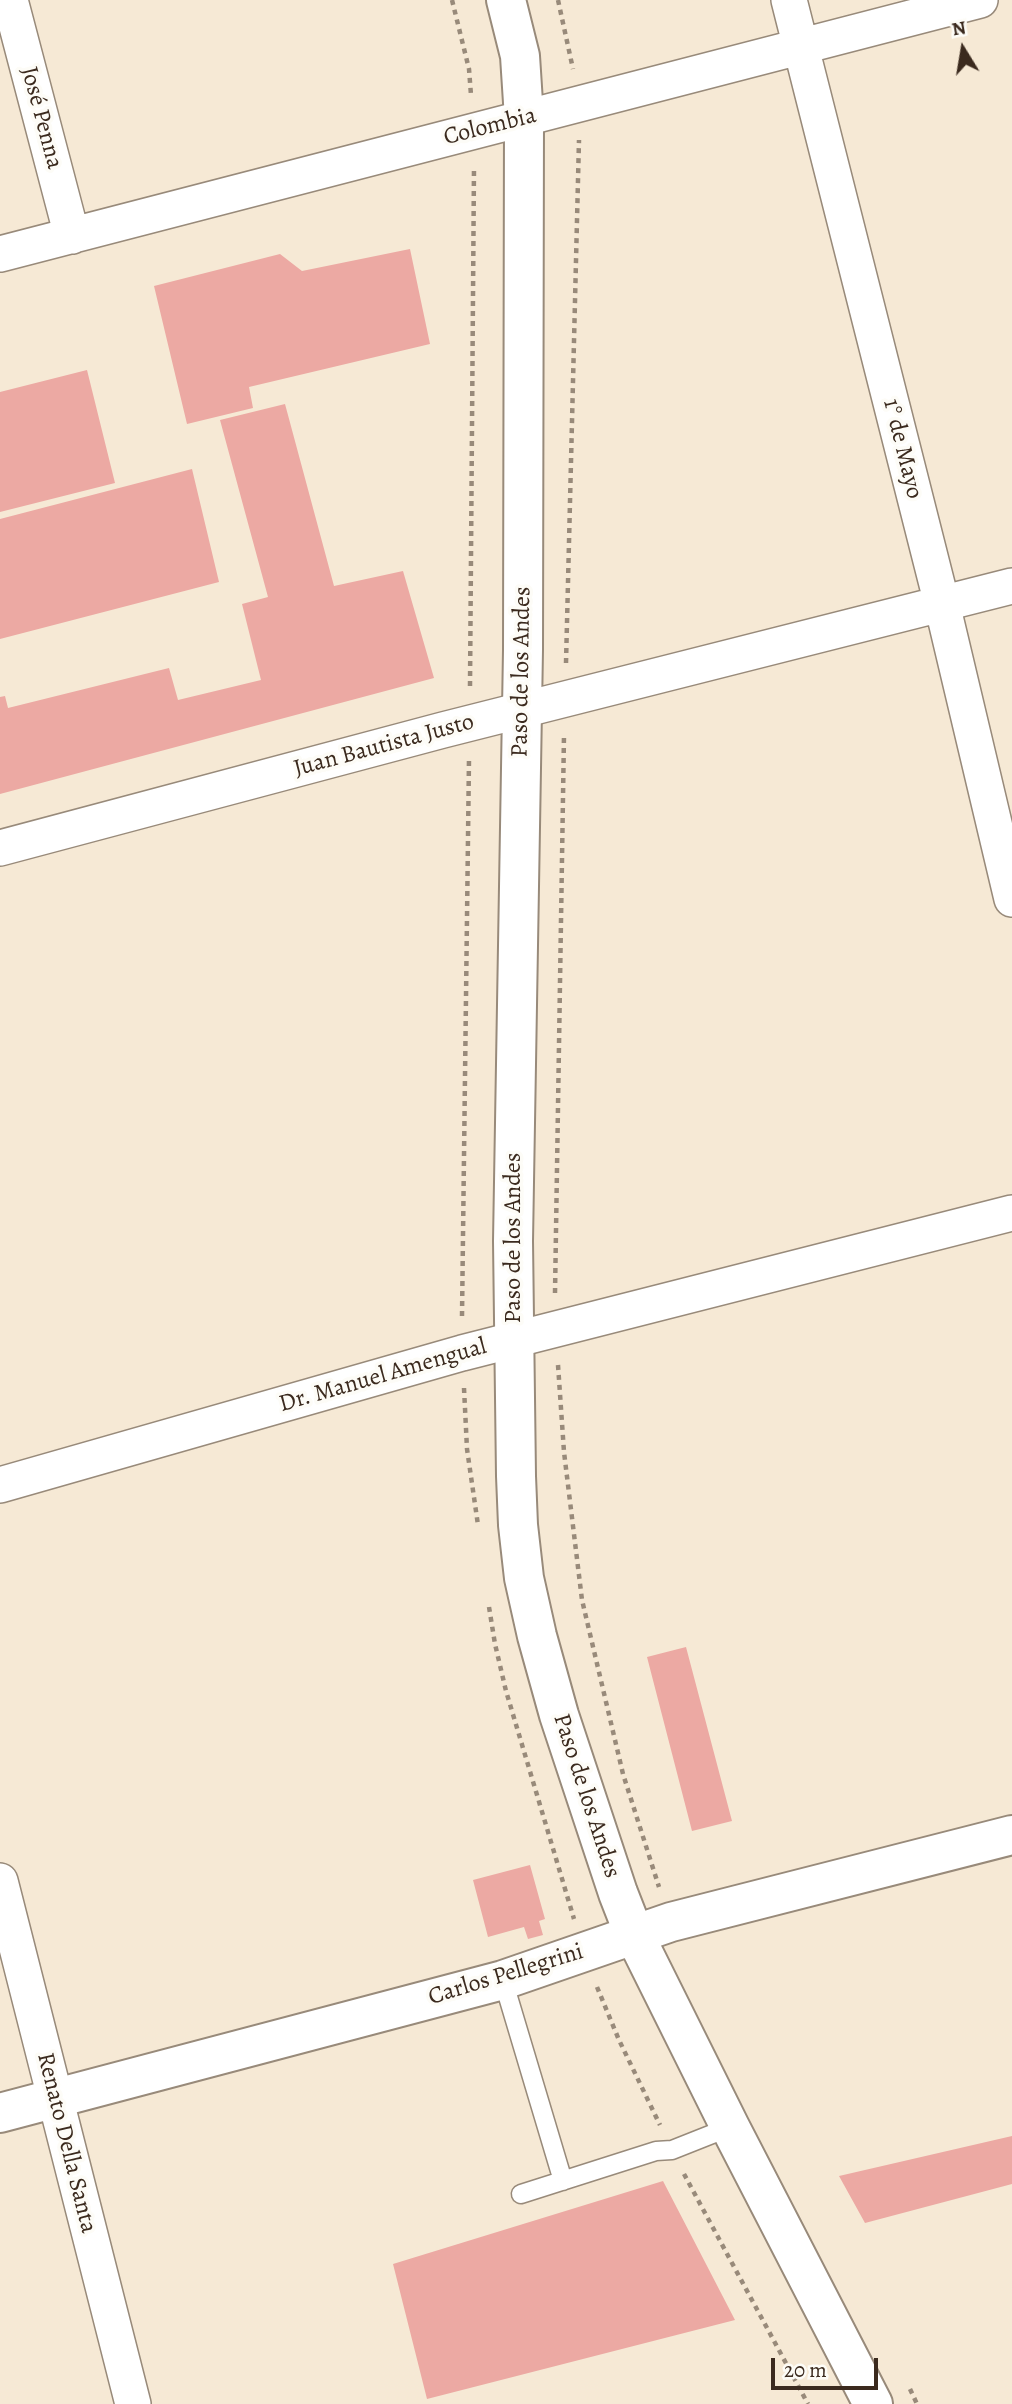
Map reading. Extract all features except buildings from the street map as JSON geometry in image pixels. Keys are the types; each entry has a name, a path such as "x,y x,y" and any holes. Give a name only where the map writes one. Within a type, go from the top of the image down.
{"main road":[{"name":"Paso de los Andes","path":"506,0 520,56 524,118 521,711 513,1241 518,1525 524,1578 559,1715 634,1934 873,2404"},
{"name":"Carlos Pellegrini","path":"0,2113 503,1980 670,1922 1012,1835"}],"street":[{"name":"José Penna","path":"10,0 72,236"},
{"name":"1° de Mayo","path":"789,0 942,604 1012,898"},
{"name":"Colombia","path":"0,254 980,0"},
{"name":"Juan Bautista Justo","path":"0,848 566,699 1012,586"},
{"name":"Dr. Manuel Amengual","path":"0,1485 514,1339 1012,1213"},
{"name":"Renato Della Santa","path":"0,1881 133,2404"}],"lane":[{"path":"503,1980 564,2181"},
{"path":"522,2194 656,2151 672,2150 730,2127"}],"path":[{"path":"558,0 573,65 578,104 561,845 555,1329 564,1452 582,1600 623,1774 670,1922"},
{"path":"905,2379 917,2404"}]}
